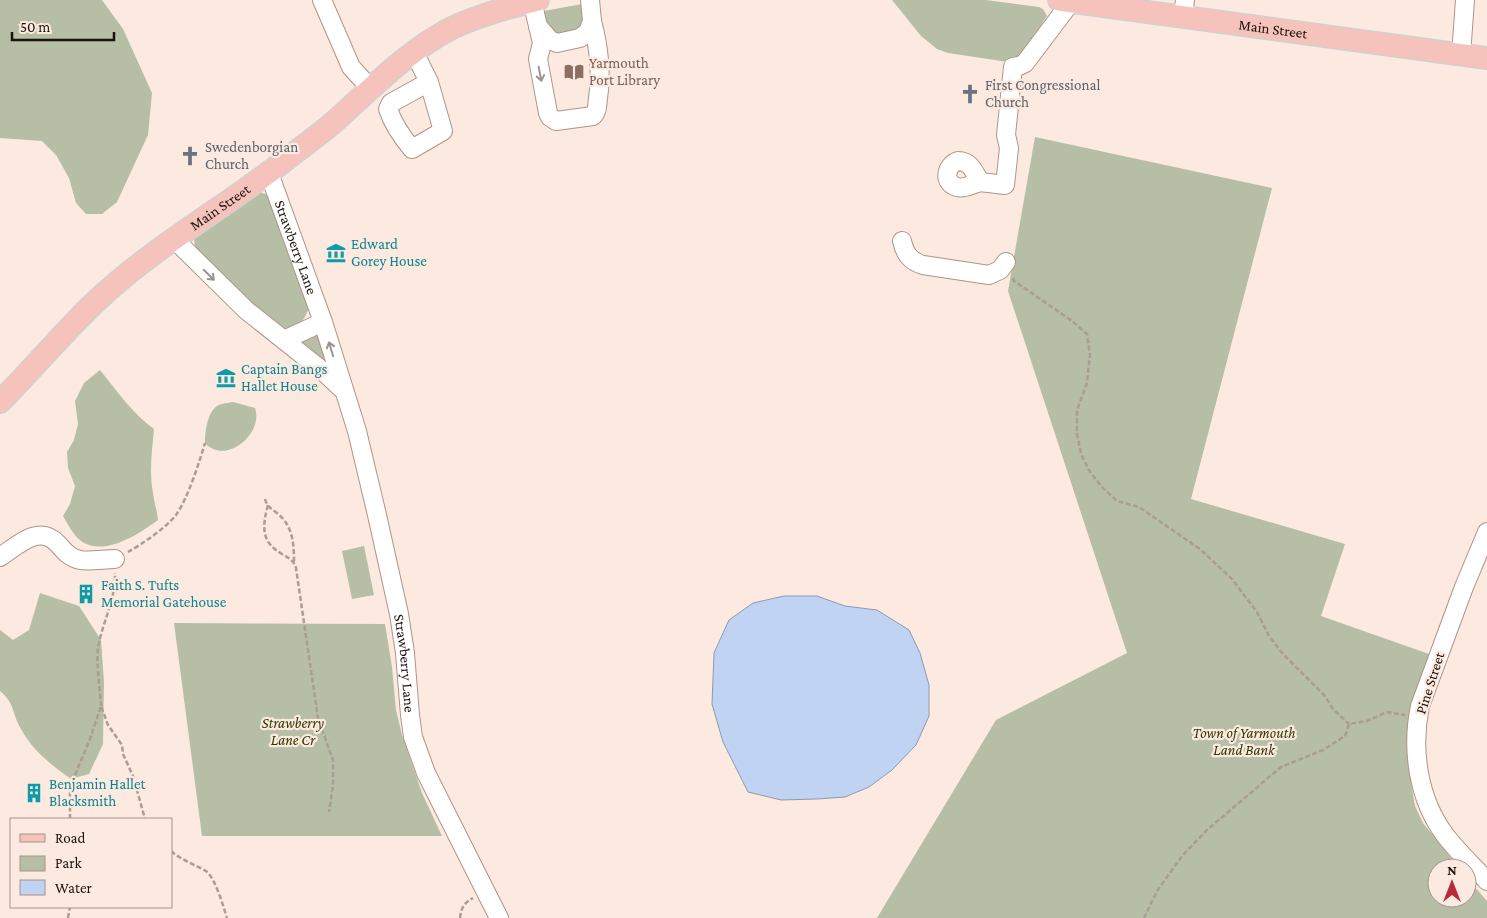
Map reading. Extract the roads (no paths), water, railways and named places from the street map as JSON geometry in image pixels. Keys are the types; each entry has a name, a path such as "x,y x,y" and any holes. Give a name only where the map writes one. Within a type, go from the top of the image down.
{"main road":[{"name":"Main Street","path":"0,402 104,293 269,173 332,123 414,52 465,22 535,1"},
{"name":"Main Street","path":"1065,1 1176,8 1487,58"}],"street":[{"path":"322,0 351,67 370,89"},
{"path":"535,1 542,43 538,59 548,113 550,117 556,120 593,116 597,111 601,73 598,43 592,21 590,0"},
{"path":"1461,55 1465,0"},
{"path":"980,182 1005,185 1009,148 1006,135 1013,67 1025,63 1065,1"},
{"path":"538,26 550,40 557,43 580,38 588,32 592,21"},
{"path":"414,52 429,82"},
{"name":"Strawberry Lane","path":"269,173 323,322 357,432 399,614 405,653 413,737 426,773 499,918"},
{"name":"Strawberry Lane","path":"175,240 246,310 329,376 345,395"},
{"path":"902,241 904,250 909,257 923,265 988,274 1000,270 1006,262"},
{"path":"284,340 323,322"},
{"name":"Pine Street","path":"1487,532 1431,672 1418,717 1417,753 1420,781 1429,809 1445,835 1487,881"},
{"path":"0,557 28,538 44,535 54,541 69,556 80,560 115,559"}],"water":[{"path":"784,596 817,596 845,606 877,610 909,630 920,653 929,685 929,716 916,745 892,770 869,787 845,797 781,800 748,792 723,742 712,704 714,653 729,620 753,603"}],"place":[{"name":"Yarmouth Port Library","path":"574,72"},
{"name":"First Congressional Church","path":"970,94"},
{"name":"Swedenborgian Church","path":"190,156"},
{"name":"Edward Gorey House","path":"336,253"},
{"name":"Captain Bangs Hallet House","path":"226,378"},
{"name":"Faith S. Tufts Memorial Gatehouse","path":"86,594"},
{"name":"Benjamin Hallet Blacksmith","path":"34,793"}],"park label":[{"name":"Strawberry Lane Cr","path":"293,732"},
{"name":"Town of Yarmouth Land Bank","path":"1244,742"}]}
